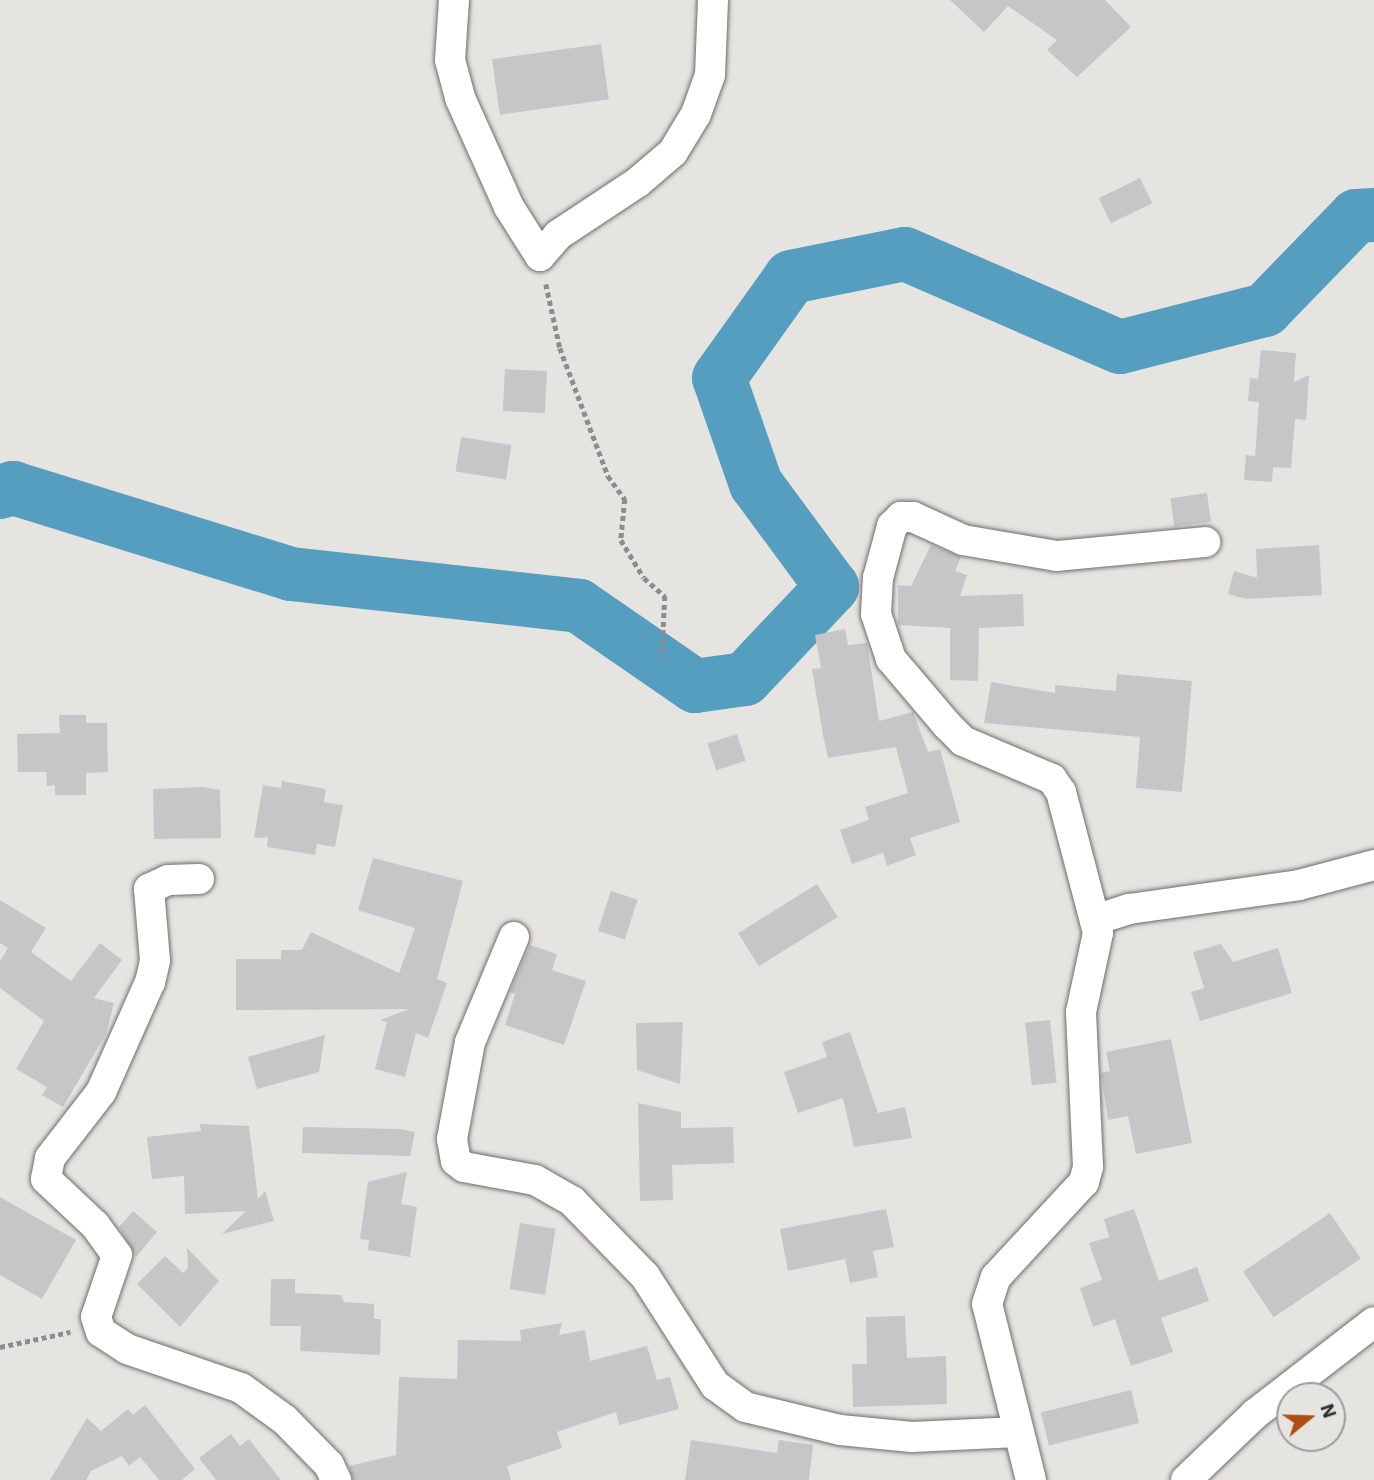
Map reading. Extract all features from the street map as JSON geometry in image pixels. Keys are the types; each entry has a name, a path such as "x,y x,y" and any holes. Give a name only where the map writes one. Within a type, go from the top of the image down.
{"street":[{"path":"454,0 450,60 460,98 509,207 540,256 558,235 638,182 673,152 696,114 710,75 713,0"},
{"path":"1031,1480 999,1365 987,1304 989,1290 1084,1182 1088,1167 1081,1012 1083,992 1097,951 1095,920 1069,812 1052,779 963,741 891,659 876,614 878,578 892,526 901,517 913,517 963,540 1057,556 1205,542"},
{"path":"1095,920 1129,909 1299,885 1374,865"},
{"path":"199,878 168,880 149,889 155,961 150,982 101,1092 50,1158 46,1171 55,1190 95,1225 117,1255 96,1317 107,1338 127,1349 242,1388 285,1420 328,1465 336,1480"},
{"path":"514,937 470,1042 452,1139 457,1161 464,1167 535,1180 572,1202 645,1276 715,1385 746,1407 840,1430 912,1437 1018,1432"},
{"path":"1186,1480 1255,1414 1374,1322"}],"path":[{"path":"540,256 560,348 608,476 625,499 621,540 643,578 665,597 662,657"},
{"path":"0,1347 99,1326"}],"building":[{"path":"950,0 1105,0 1131,27 1077,77 1047,50 1057,40 1008,6 984,32"},
{"path":"601,44 609,99 500,115 492,59"},
{"path":"1140,178 1152,203 1111,223 1099,198"},
{"path":"1261,350 1296,353 1294,382 1309,375 1306,420 1295,419 1291,468 1273,467 1272,482 1244,480 1246,455 1255,456 1259,402 1248,401 1250,378 1258,379"},
{"path":"505,369 547,371 545,413 503,411"},
{"path":"461,437 511,445 506,480 456,472"},
{"path":"1207,493 1211,522 1174,527 1170,498"},
{"path":"931,545 961,557 955,571 967,575 960,596 1023,594 1024,626 979,628 978,681 950,680 950,628 898,625 898,585 911,586"},
{"path":"1319,545 1322,595 1246,599 1228,594 1234,571 1257,578 1256,549"},
{"path":"845,629 848,645 867,643 879,721 913,712 928,752 940,749 960,822 910,838 916,855 887,866 883,853 852,864 840,830 869,820 865,807 908,793 896,747 828,758 823,735 812,669 821,668 815,635"},
{"path":"1117,674 1192,681 1182,792 1136,788 1140,737 984,723 991,682 1055,693 1055,685 1116,691"},
{"path":"59,715 86,715 86,723 107,723 108,772 86,773 86,795 55,795 55,785 47,786 46,772 18,772 17,734 60,733"},
{"path":"737,734 746,761 716,770 708,744"},
{"path":"282,781 326,789 324,802 343,805 335,847 317,844 315,855 267,847 268,837 254,838 263,785 281,788"},
{"path":"203,787 220,790 221,838 154,839 153,789"},
{"path":"373,858 463,881 437,979 447,983 428,1038 416,1033 405,1077 375,1069 387,1022 380,1020 409,1009 236,1010 236,959 281,959 281,950 302,950 311,932 399,973 415,928 358,910"},
{"path":"817,884 838,917 759,966 738,933"},
{"path":"611,891 638,900 625,940 598,931"},
{"path":"0,900 46,928 31,952 71,981 100,943 122,960 94,998 114,1003 106,1034 63,1107 42,1095 47,1087 16,1069 44,1021 0,988 0,961 8,948 0,943"},
{"path":"1221,944 1233,962 1278,948 1292,993 1200,1021 1191,992 1204,988 1193,952"},
{"path":"530,945 557,954 552,970 586,981 564,1045 505,1025 515,994 510,992"},
{"path":"1050,1020 1057,1083 1032,1085 1025,1023"},
{"path":"683,1022 680,1084 637,1070 636,1023"},
{"path":"850,1032 878,1113 905,1107 912,1138 854,1147 843,1098 798,1113 784,1072 827,1057 822,1042"},
{"path":"325,1035 319,1072 257,1089 248,1057"},
{"path":"1171,1039 1192,1143 1136,1154 1128,1116 1108,1120 1101,1073 1110,1071 1106,1052"},
{"path":"638,1103 681,1112 681,1128 733,1127 734,1163 672,1165 673,1200 640,1201"},
{"path":"200,1124 249,1126 258,1199 265,1191 274,1221 222,1234 246,1211 185,1214 184,1176 152,1179 147,1137 201,1131"},
{"path":"303,1127 400,1129 415,1132 410,1156 302,1153"},
{"path":"407,1172 401,1204 417,1207 410,1257 368,1250 369,1240 360,1239 368,1182"},
{"path":"0,1197 76,1240 42,1299 0,1275"},
{"path":"886,1209 894,1247 873,1251 878,1277 850,1283 845,1259 788,1271 780,1229"},
{"path":"1134,1209 1159,1281 1197,1267 1209,1301 1161,1318 1173,1352 1131,1366 1115,1319 1093,1327 1080,1288 1102,1280 1089,1243 1109,1237 1104,1219"},
{"path":"133,1211 157,1232 136,1257 119,1227"},
{"path":"1330,1213 1361,1259 1274,1317 1243,1272"},
{"path":"520,1223 556,1229 545,1295 510,1289"},
{"path":"187,1248 219,1281 180,1327 137,1284 165,1256 183,1273 188,1268"},
{"path":"271,1279 295,1279 295,1293 341,1295 344,1302 374,1304 374,1319 381,1319 380,1355 300,1351 301,1326 270,1326"},
{"path":"905,1316 907,1358 946,1356 947,1404 853,1407 852,1364 867,1364 866,1317"},
{"path":"562,1323 559,1335 585,1330 590,1361 647,1346 657,1380 670,1377 679,1409 619,1425 616,1412 557,1432 562,1448 507,1466 511,1480 353,1480 349,1466 396,1455 399,1377 457,1379 458,1340 521,1341 520,1330"},
{"path":"1131,1390 1139,1423 1049,1445 1041,1412"},
{"path":"145,1405 195,1469 182,1480 159,1480 140,1457 129,1466 122,1456 91,1471 86,1480 50,1480 87,1418 101,1431 128,1409 133,1415"},
{"path":"231,1434 240,1446 249,1439 281,1480 216,1480 199,1458"},
{"path":"691,1440 777,1453 779,1440 813,1445 809,1480 685,1480"}],"waterway":[{"path":"0,492 13,488 291,574 579,606 695,686 745,679 832,587 756,484 719,378 791,277 905,254 1120,347 1265,310 1356,216 1374,215"}]}
